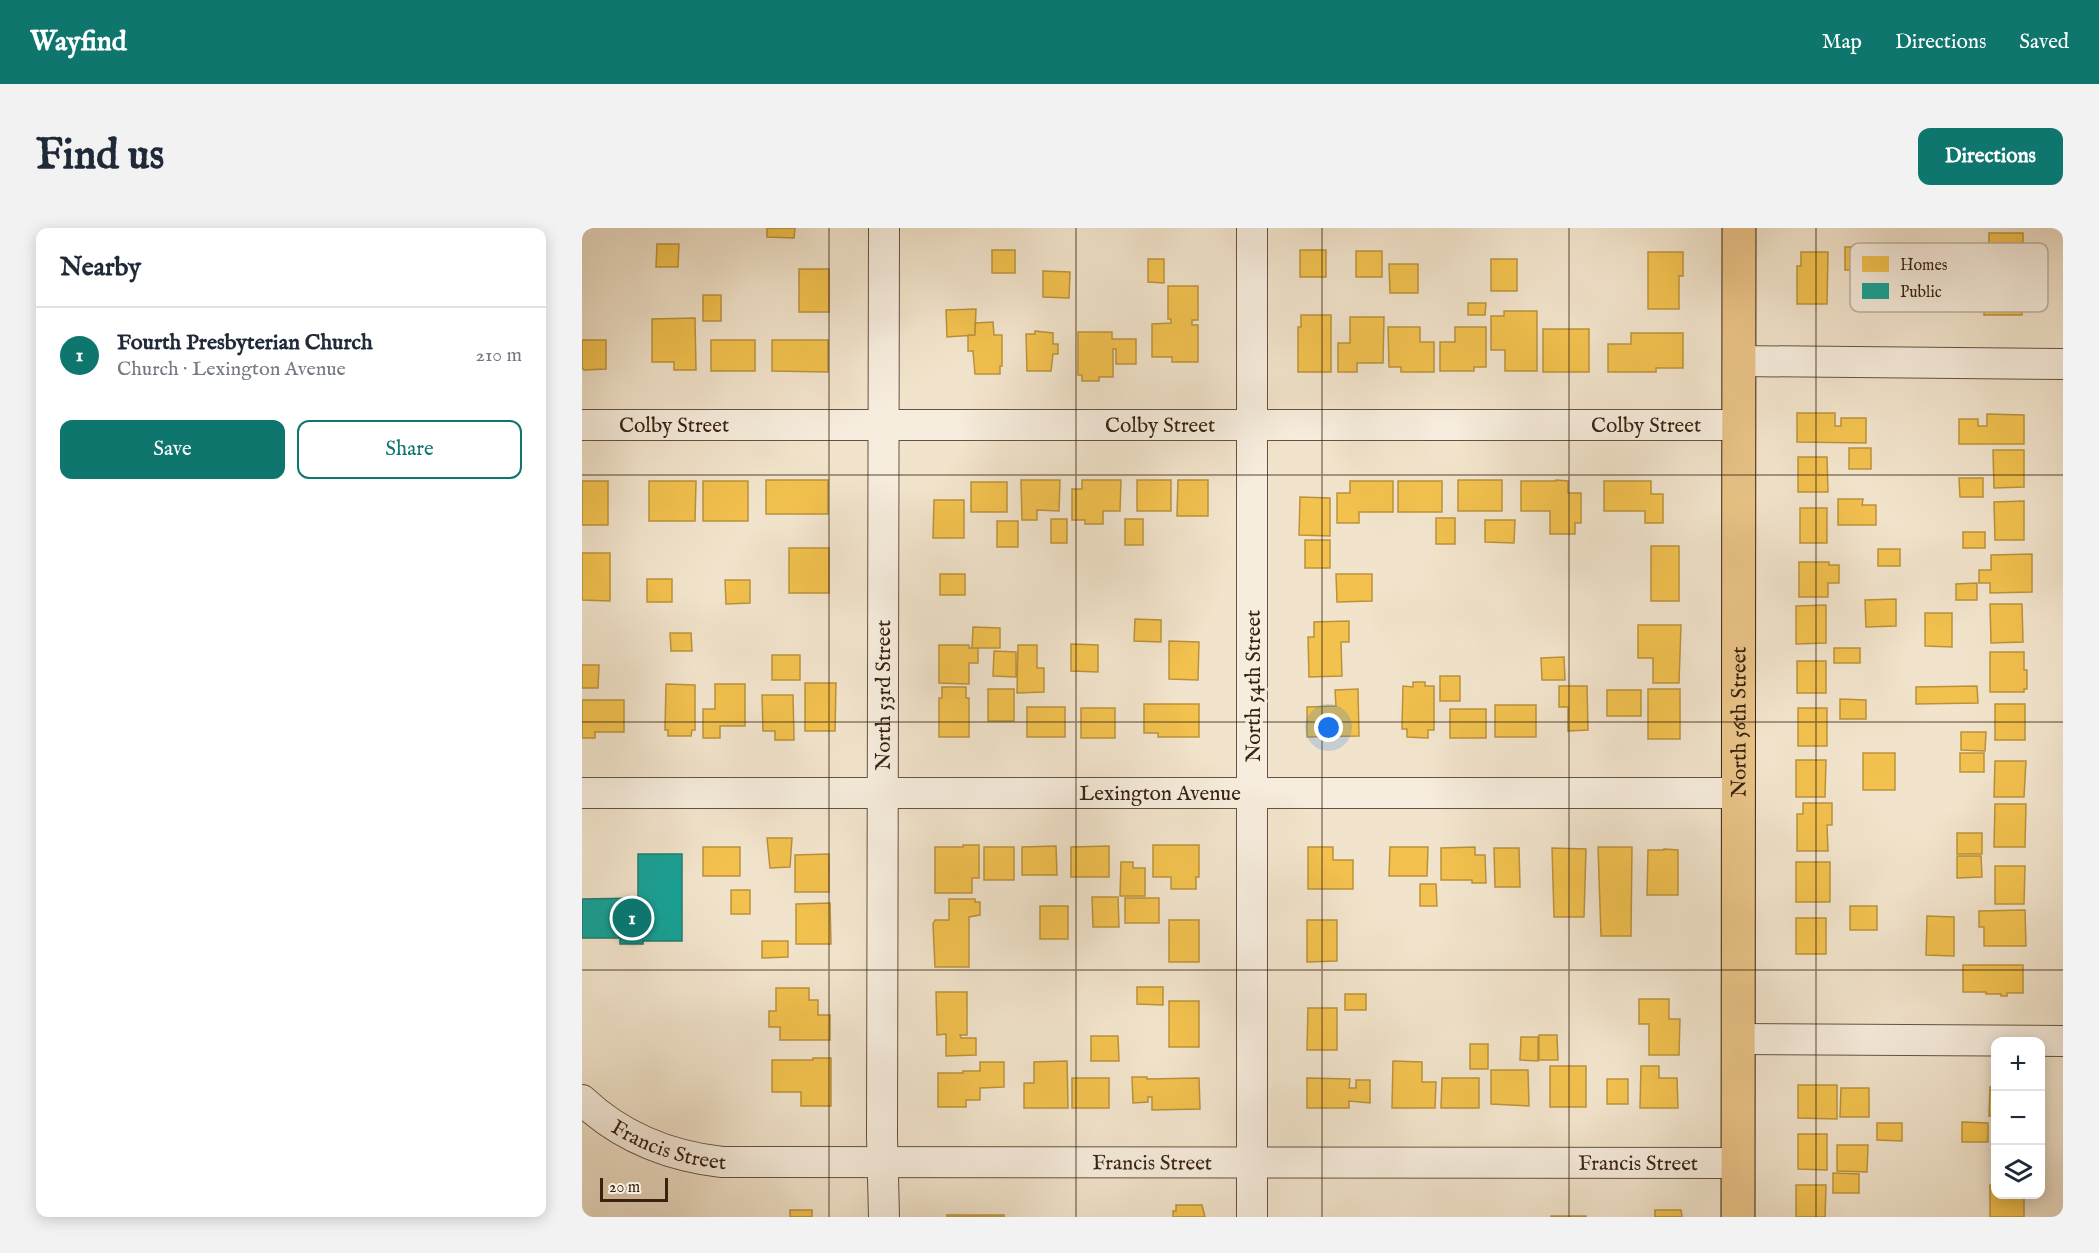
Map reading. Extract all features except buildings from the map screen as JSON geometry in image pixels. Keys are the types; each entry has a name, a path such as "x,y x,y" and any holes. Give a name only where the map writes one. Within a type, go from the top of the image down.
{"main road":[{"name":"North 56th Street","path":"1738,1217 1739,228"}],"street":[{"name":"North 53rd Street","path":"884,228 882,1162 884,1217"},
{"name":"North 54th Street","path":"1252,228 1252,1217"},
{"path":"1738,361 2063,364"},
{"name":"Colby Street","path":"582,425 1738,425"},
{"name":"Lexington Avenue","path":"582,793 1738,793"},
{"path":"1738,1039 2063,1041"},
{"name":"Francis Street","path":"582,1100 611,1124 640,1141 661,1149 722,1162 1738,1163"}],"place":[{"name":"Fourth Presbyterian Church","path":"632,918"}]}
